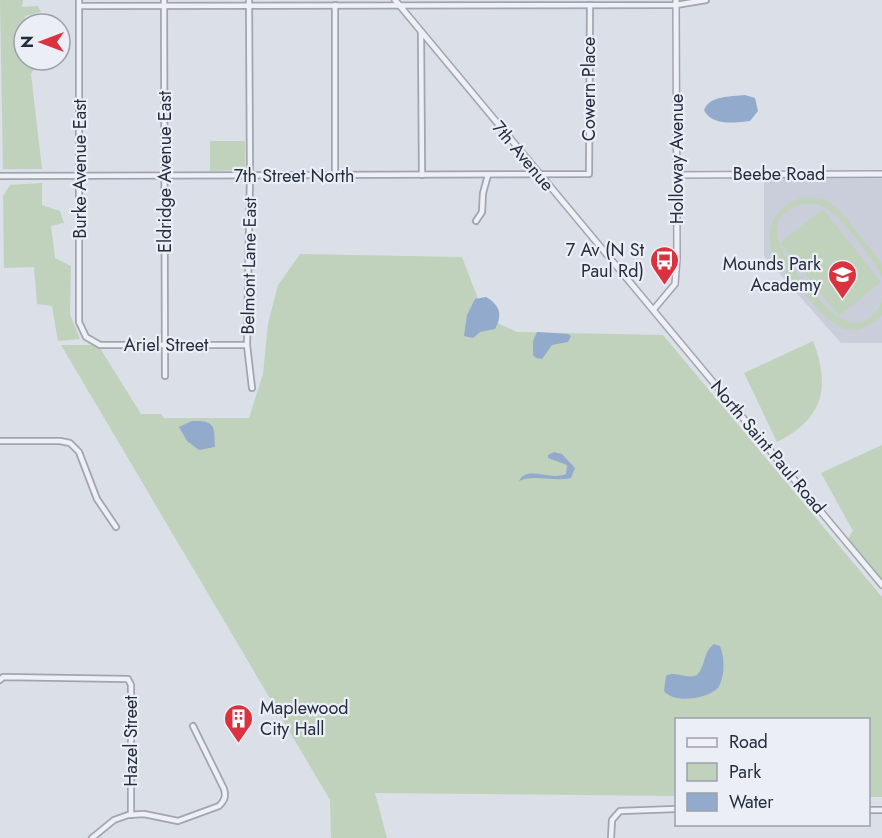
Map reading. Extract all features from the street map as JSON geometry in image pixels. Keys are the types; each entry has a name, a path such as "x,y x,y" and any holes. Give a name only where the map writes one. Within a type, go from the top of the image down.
{"street":[{"path":"79,3 590,5 706,0"},
{"name":"Holloway Avenue","path":"654,309 675,284 677,258 676,2"},
{"name":"Burke Avenue East","path":"79,3 79,322 86,337"},
{"name":"Eldridge Avenue East","path":"164,3 165,376"},
{"name":"Belmont Lane East","path":"249,3 250,176 247,345 252,388"},
{"name":"7th Avenue","path":"398,3 538,175 654,309"},
{"path":"334,5 335,176"},
{"name":"Cowern Place","path":"589,174 590,5"},
{"path":"422,32 423,175"},
{"name":"7th Street North","path":"0,176 589,174"},
{"name":"Beebe Road","path":"677,175 882,174"},
{"path":"476,222 482,212 483,193 488,175"},
{"name":"North Saint Paul Road","path":"654,309 882,585"},
{"name":"Ariel Street","path":"86,337 100,345 247,345"},
{"path":"0,441 70,443 79,452 94,493 116,527"},
{"name":"Hazel Street","path":"0,680 3,677 128,679 131,685 131,814"},
{"path":"92,838 114,820 131,814 144,814 178,821 219,806 223,802 226,796 224,789 193,726"},
{"path":"611,838 612,820 620,811 675,809"}],"shaded area":[{"name":"Mounds Park Academy","path":"764,177 882,178 882,343 841,343 764,256"}],"green space":[{"path":"0,0 23,0 22,7 38,6 41,12 12,12 12,72 32,72 42,169 3,169"},
{"path":"210,141 245,141 245,170 210,171"},
{"path":"42,183 42,205 60,211 64,223 51,226 55,258 71,266 70,314 80,339 58,341 52,306 37,304 34,267 4,268 3,196 10,185"},
{"path":"808,197 826,200 841,212 882,263 882,277 844,224 827,209 816,204 800,205 786,212 779,221 777,231 784,253 813,292 842,319 863,322 873,315 882,301 882,315 869,325 857,329 845,329 825,317 781,267 773,253 769,234 776,216 789,203"},
{"path":"823,209 881,282 839,316 780,243"},
{"path":"300,254 462,257 485,317 517,332 663,335 882,597 882,797 870,797 870,718 675,718 675,796 375,793 387,838 331,838 330,800 61,345 98,345 141,414 161,414 164,418 249,418 263,374 268,324 278,285"},
{"path":"813,341 821,373 822,388 819,400 805,423 777,442 744,373"},
{"path":"882,445 882,585 846,542 853,531 821,473"}],"water":[{"path":"745,95 755,98 758,111 750,121 731,123 718,121 712,119 704,110 716,99"},
{"path":"486,297 499,311 495,329 480,332 473,338 464,336 467,315 475,299"},
{"path":"537,332 571,336 568,342 552,345 542,359 533,355 533,341"},
{"path":"192,421 210,424 214,430 215,447 199,450 187,441 179,427"},
{"path":"554,452 562,454 575,468 571,478 531,478 519,481 527,474 559,476 566,474 567,465 548,458 548,455"},
{"path":"714,644 720,646 723,662 723,673 718,688 706,695 683,699 675,698 664,691 666,676 670,674 697,675 710,647"}],"place":[{"name":"7 Av (N St Paul Rd)","path":"665,286"},
{"name":"Mounds Park Academy","path":"842,300"},
{"name":"Maplewood City Hall","path":"239,744"}]}
